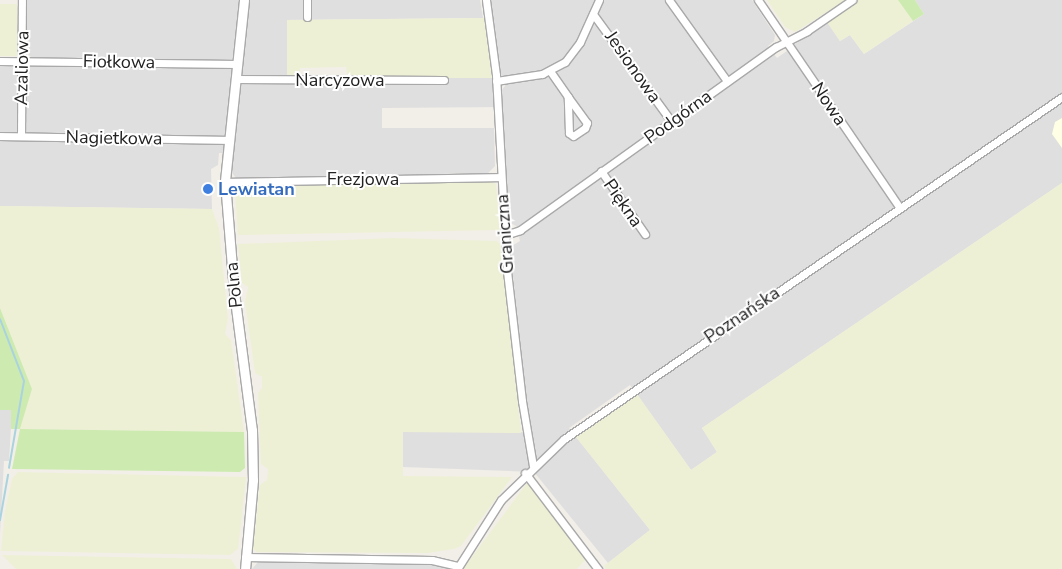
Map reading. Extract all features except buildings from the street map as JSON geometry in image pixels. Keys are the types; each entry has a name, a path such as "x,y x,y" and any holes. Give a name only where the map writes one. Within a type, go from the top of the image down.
{"street":[{"name":"Azaliowa","path":"21,136 22,0"},
{"name":"Polna","path":"244,0 225,182 234,292 252,430 252,486 245,569"},
{"path":"307,0 307,16"},
{"name":"Graniczna","path":"486,0 496,81 505,234 522,401 533,466"},
{"path":"496,81 550,71 573,53 599,0"},
{"path":"669,0 727,81"},
{"name":"Nowa","path":"758,0 900,208"},
{"name":"Podgórna","path":"505,234 520,230 727,81 785,41 807,31 852,0"},
{"name":"Jesionowa","path":"593,14 671,121"},
{"name":"Fiołkowa","path":"0,61 237,64"},
{"path":"550,71 587,124 573,136 568,134 568,97"},
{"name":"Narcyzowa","path":"236,79 444,80"},
{"name":"Poznańska","path":"458,568 489,515 525,473 599,413 1062,97"},
{"name":"Nagietkowa","path":"0,136 228,140"},
{"name":"Piękna","path":"601,171 645,234"},
{"name":"Frezjowa","path":"225,182 501,177"},
{"path":"525,473 598,569"},
{"path":"245,557 432,560 458,568"}],"shaded area":[{"path":"27,0 480,0 483,18 287,20 287,83 447,82 447,78 493,78 494,92 501,91 505,86 500,72 490,0 752,0 775,35 774,41 768,46 777,58 787,51 792,57 799,53 794,45 827,22 840,41 850,35 864,54 924,14 915,0 1062,0 1062,183 702,428 717,452 691,470 630,385 569,428 650,530 608,563 534,472 403,467 402,432 529,432 510,247 520,241 516,226 509,222 502,107 382,108 382,128 494,128 495,166 488,173 236,178 232,173 233,153 219,153 218,165 211,169 212,209 0,206 0,64 8,64 16,70 26,71 31,66 31,57 26,52"},
{"path":"767,0 846,0 795,32 785,27"},
{"path":"858,0 898,0 913,21 864,54 850,35 840,41 827,22"},
{"path":"0,4 17,4 17,56 0,56"},
{"path":"484,18 492,78 356,78 347,74 346,67 300,68 300,77 287,77 287,20"},
{"path":"1062,118 1062,148 1052,134 1055,122"},
{"path":"333,182 493,182 496,185 500,230 238,235 235,192 238,188"},
{"path":"1062,183 1062,569 606,569 604,566 650,530 576,437 637,394 691,470 717,452 702,428"},
{"path":"0,206 212,209 219,228 228,319 225,334 231,340 244,432 20,429 32,389 0,308"},
{"path":"394,238 497,241 501,245 521,433 403,432 403,476 512,477 461,546 454,549 428,553 257,552 253,549 260,485 267,480 268,469 261,464 258,393 262,388 262,377 255,373 245,302 248,287 242,283 238,244"},
{"path":"0,410 12,410 9,461 4,461 0,534"},
{"path":"18,472 246,477 238,549 230,555 1,551 5,511 12,479"},
{"path":"527,483 586,559 577,569 463,569"},
{"path":"2,555 231,559 237,569 16,569"},
{"path":"259,561 443,564 446,569 252,569"}],"green space":[{"path":"898,0 915,0 924,14 913,21"},
{"path":"0,308 32,389 20,429 11,429 11,410 0,410"},
{"path":"20,429 244,432 245,468 240,472 12,469"}],"waterway":[{"path":"0,319 24,381 9,468"},
{"path":"0,520 8,475"}],"place":[{"name":"Lewiatan","path":"208,189"}]}
